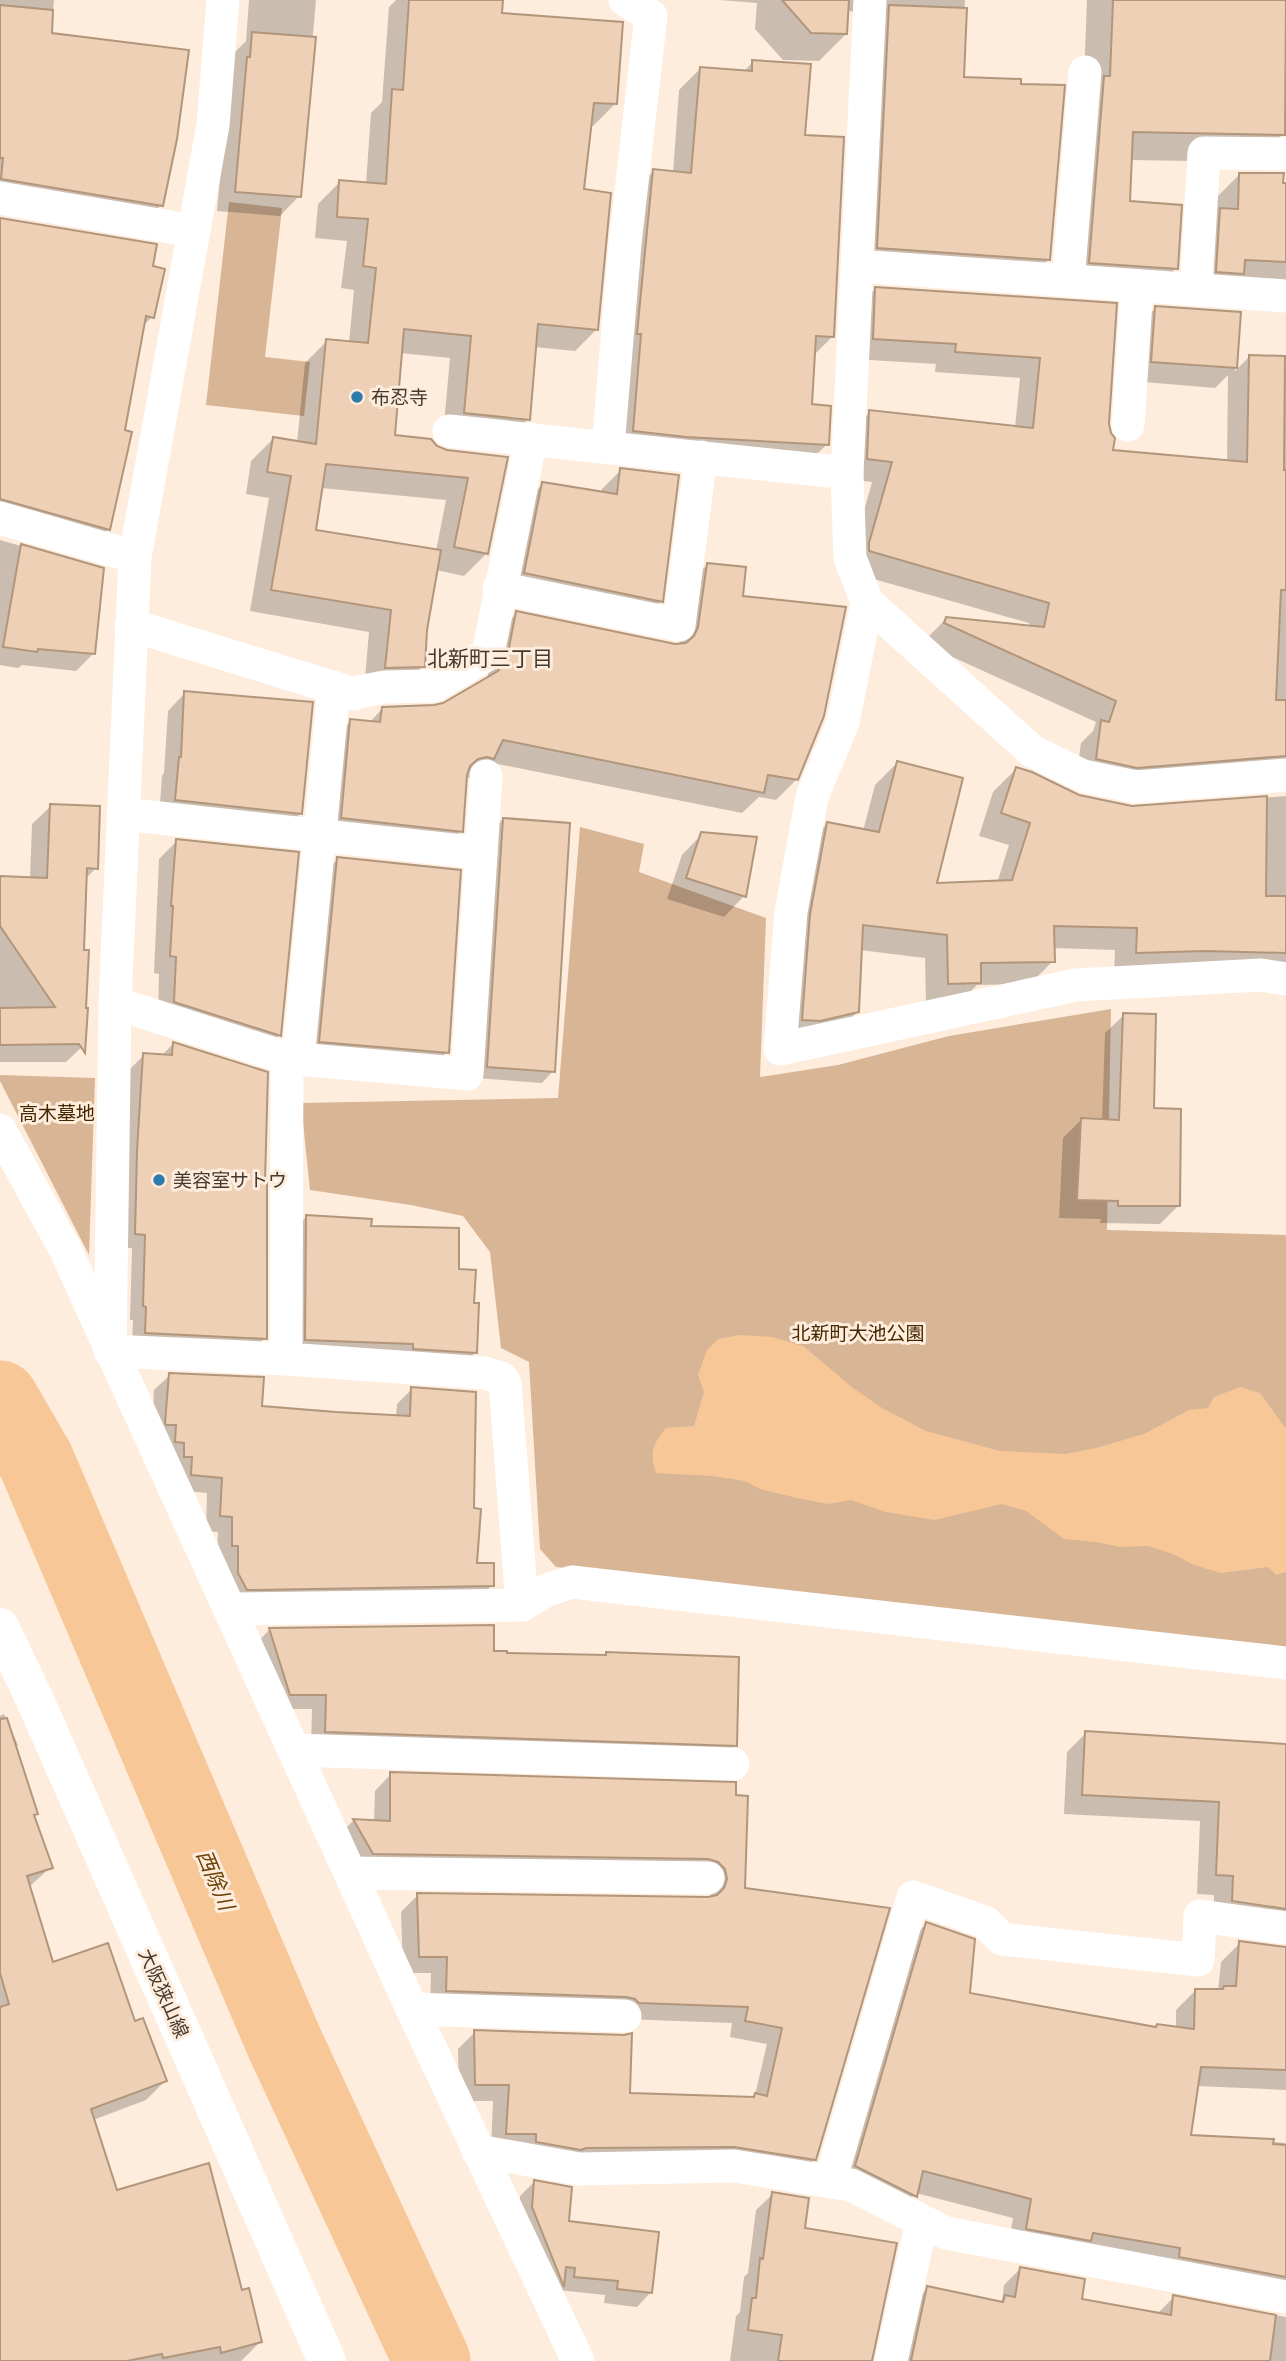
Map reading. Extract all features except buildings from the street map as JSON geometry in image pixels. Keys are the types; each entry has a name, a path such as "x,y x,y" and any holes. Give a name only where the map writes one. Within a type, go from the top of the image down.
{"main road":[{"name":"大阪狭山線","path":"0,1626 327,2361"}],"street":[{"path":"110,1351 115,1003 135,557 213,125 223,0"},
{"path":"608,447 625,244 651,16 625,0"},
{"path":"870,0 847,473 850,558 867,602 1032,751 1083,776 1136,787 1286,775"},
{"path":"1068,281 1085,72"},
{"path":"1196,290 1205,153 1286,153"},
{"path":"0,198 194,231"},
{"path":"857,266 1286,296"},
{"path":"1128,425 1137,286"},
{"path":"449,431 847,473"},
{"path":"131,625 355,694 385,687 434,686 488,653 531,439"},
{"path":"499,588 679,625 701,457"},
{"path":"0,518 135,557"},
{"path":"867,602 843,722 813,797 791,912 780,1049 1076,985 1261,975 1286,979"},
{"path":"286,1359 293,1059 320,835 355,694"},
{"path":"115,1003 293,1059 467,1074 486,776"},
{"path":"123,814 481,853"},
{"path":"0,1130 65,1249 412,2009 578,2361"},
{"path":"110,1351 286,1359 485,1373 501,1378 505,1383 522,1605"},
{"path":"230,1609 522,1605 547,1590 572,1582 1286,1663"},
{"path":"295,1750 733,1764"},
{"path":"350,1873 708,1878"},
{"path":"830,2182 913,1897 985,1922 1002,1940 1198,1960 1200,1916 1286,1928"},
{"path":"412,2009 625,2015"},
{"path":"478,2151 579,2169 734,2166 851,2185 946,2233 1286,2297"},
{"path":"891,2361 922,2221"}],"green space":[{"path":"229,202 282,208 265,357 310,362 304,416 206,405"},
{"name":"北新町大池公園","path":"580,827 644,844 639,872 766,918 760,1077 838,1065 949,1036 1111,1009 1107,1230 1286,1235 1286,1652 556,1567 540,1549 529,1362 501,1348 490,1252 463,1216 411,1205 310,1190 301,1103 558,1098"},
{"name":"高木墓地","path":"0,1075 95,1078 89,1255 0,1081"}],"shaded area":[{"path":"740,1335 772,1337 803,1346 853,1388 882,1408 926,1431 1000,1451 1065,1454 1096,1448 1144,1434 1189,1410 1208,1408 1214,1397 1240,1387 1260,1393 1286,1429 1286,1572 1276,1575 1268,1567 1221,1573 1148,1546 1120,1547 1064,1539 1026,1511 1002,1504 934,1520 886,1512 851,1500 828,1504 797,1498 760,1489 745,1481 713,1476 656,1473 654,1449 666,1428 694,1426 704,1392 698,1375 707,1350 718,1339"}],"waterway":[{"name":"西除川","path":"0,1399 36,1461 284,2042 432,2361"}],"place":[{"name":"布忍寺","path":"357,397"},
{"name":"美容室サトウ","path":"159,1180"}],"district":[{"name":"北新町三丁目","path":"490,659"}]}
